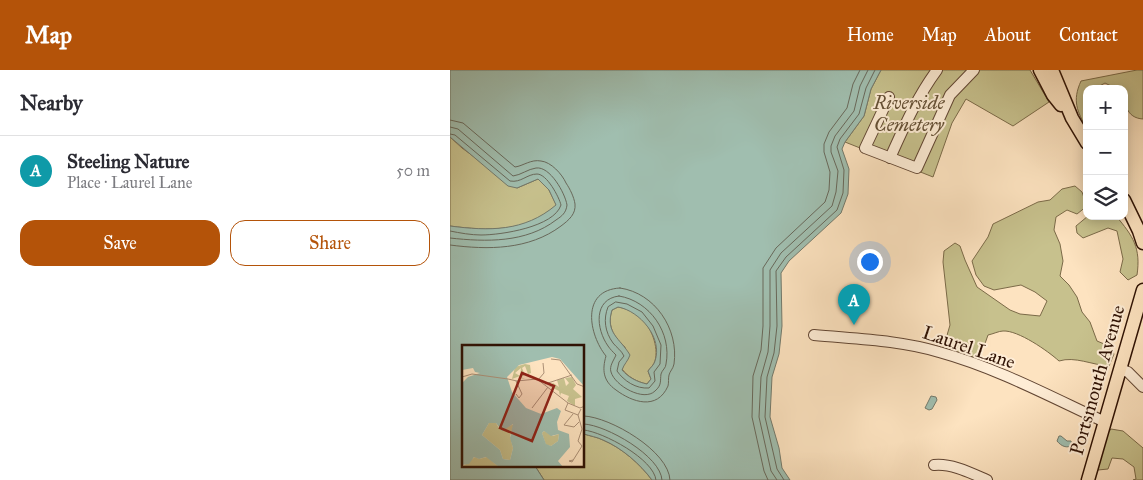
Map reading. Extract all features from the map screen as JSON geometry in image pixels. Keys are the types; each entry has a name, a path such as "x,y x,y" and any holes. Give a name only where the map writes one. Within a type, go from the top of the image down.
{"main road":[{"path":"1040,70 1053,96 1072,118"},
{"path":"1052,70 1072,118 1083,136"},
{"path":"1128,208 1143,243"},
{"name":"Portsmouth Avenue","path":"1088,480 1143,290"}],"street":[{"path":"890,158 926,84 937,70"},
{"path":"889,97 865,148 917,168 950,95 974,70"},
{"name":"Laurel Lane","path":"814,335 899,343 939,352 997,372 1105,422"},
{"path":"1120,369 1128,372 1143,387"},
{"path":"934,465 941,464 956,468 987,480"}],"green space":[{"name":"Riverside Cemetery","path":"881,70 1030,70 1049,102 1013,126 966,99 952,123 933,177 845,142 864,116 871,89"},
{"path":"1143,70 1143,119 1133,116 1128,110 1128,85 1109,85 1105,83 1101,85 1083,85 1083,121 1076,100 1081,81"},
{"path":"450,137 517,188 538,179 549,190 557,206 543,216 520,225 497,229 450,226"},
{"path":"1075,186 1082,192 1083,209 1077,214 1067,210 1056,217 1054,230 1060,244 1063,261 1060,276 1077,297 1082,312 1090,322 1097,341 1109,346 1114,354 1109,366 1077,360 1059,361 1048,352 1017,334 1001,331 988,335 982,352 972,360 943,349 950,325 943,262 944,251 955,243 960,246 977,287 1010,310 1020,314 1040,316 1047,301 1021,285 994,290 984,286 976,275 972,261 988,237 993,224 1038,202 1050,200 1062,189"},
{"path":"1083,220 1119,220 1131,236 1137,250 1137,275 1128,280 1120,272 1123,259 1117,231 1108,228 1083,238 1077,233 1076,226"},
{"path":"618,307 630,310 638,315 648,326 653,337 656,355 648,371 651,379 647,384 633,379 622,369 625,347 614,335 610,321 612,310"},
{"path":"1111,429 1123,431 1143,448 1143,480 1133,480 1136,479 1134,467 1123,459 1112,458 1108,469 1098,470 1097,459 1100,448"},
{"path":"585,434 601,439 617,447 636,462 652,480 544,480 536,468 585,468"}],"water":[{"path":"450,70 881,70 871,89 864,116 842,149 849,169 848,194 841,213 789,261 781,273 782,326 779,354 772,377 770,417 779,448 782,468 790,480 652,480 636,462 617,447 601,439 585,434 585,345 462,345 462,468 536,468 544,480 450,480 450,226 479,229 506,228 531,220 544,214 556,205 549,190 538,179 517,188 508,186 450,137","holes":["618,307 634,314 648,327 656,343 657,352 655,361 648,371 651,379 647,384 633,379 622,370 630,355 615,335 610,324 612,310"]},
{"path":"931,396 936,397 937,400 932,409 929,410 925,408"},
{"path":"1059,436 1067,441 1071,441 1072,445 1066,447 1060,444 1057,441"}],"place":[{"name":"Steeling Nature","path":"854,325"}]}
